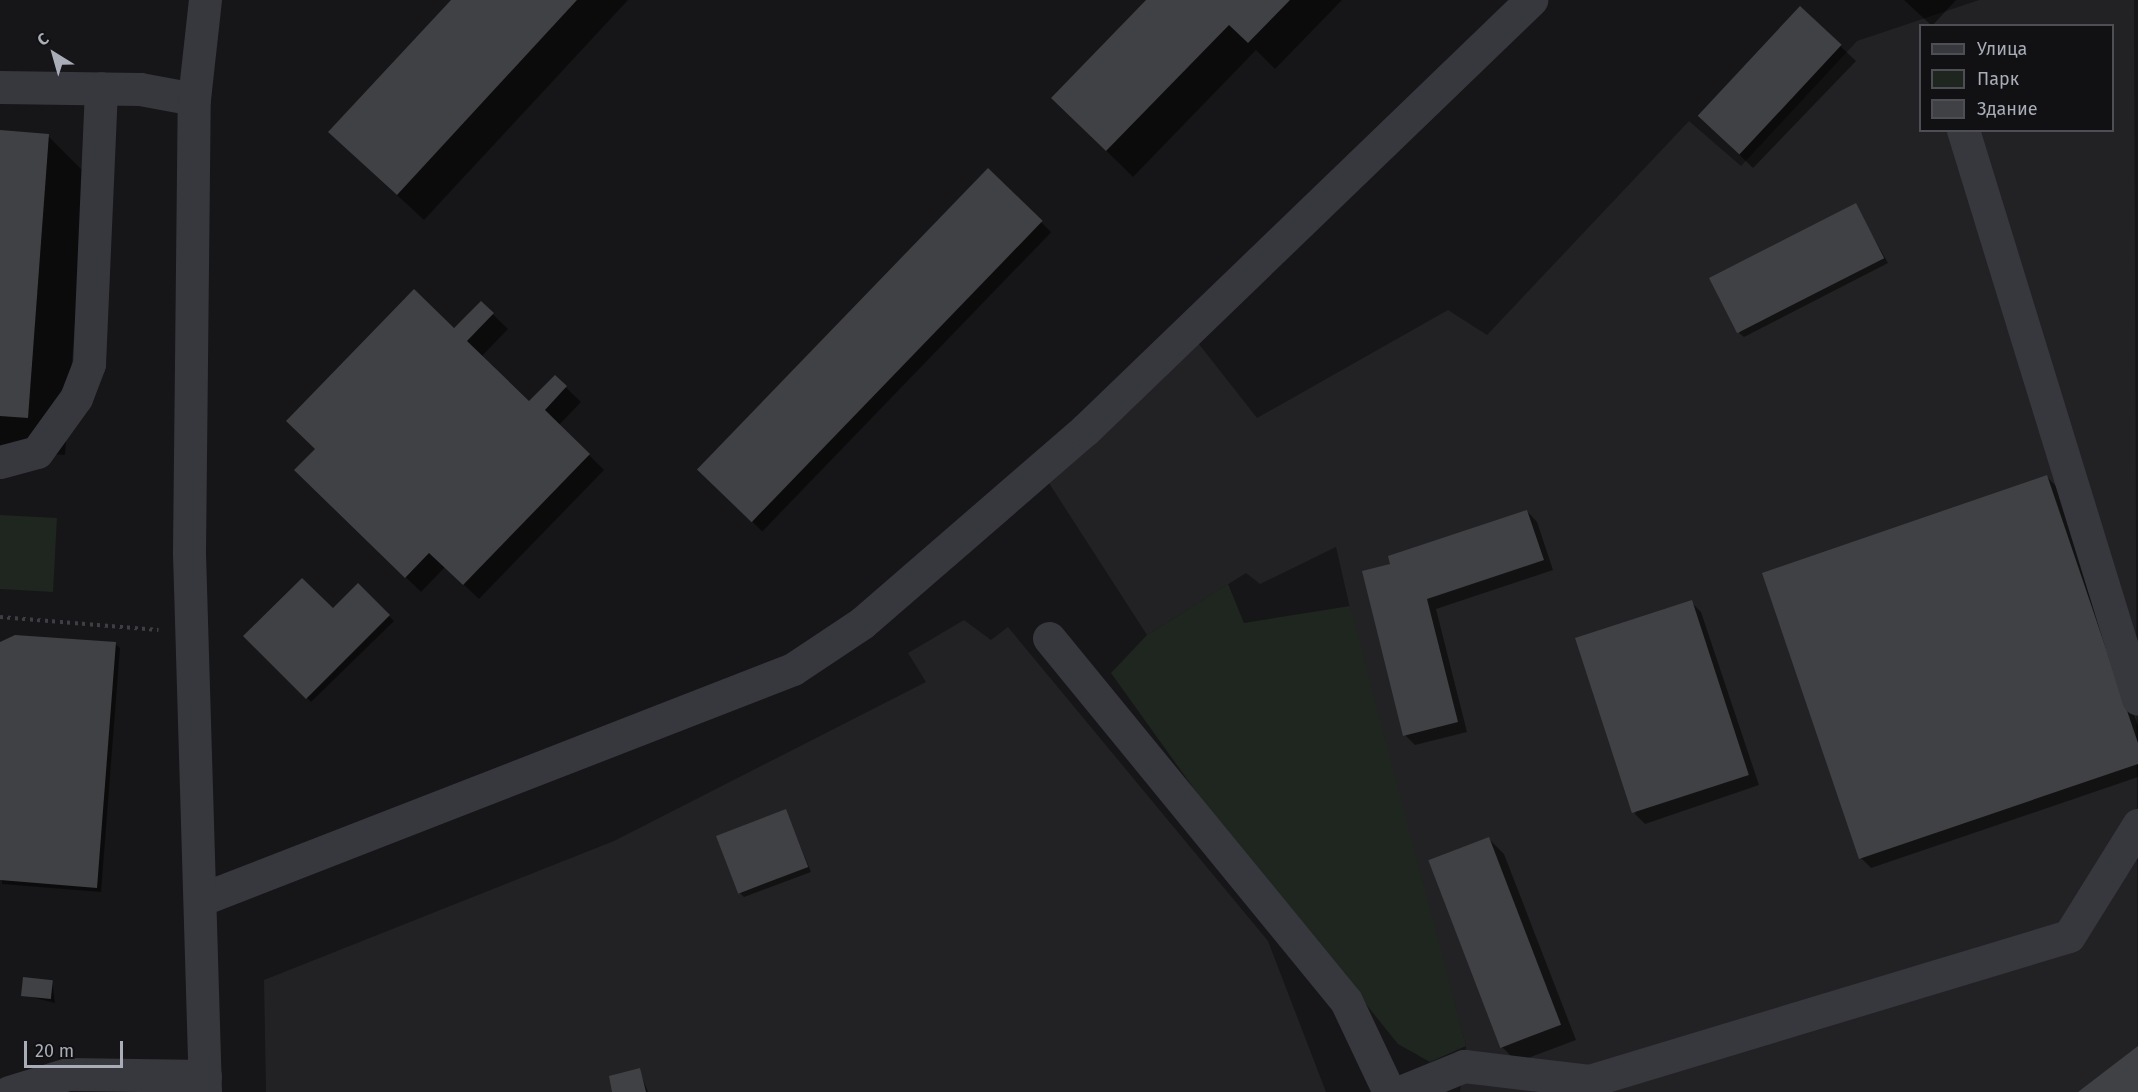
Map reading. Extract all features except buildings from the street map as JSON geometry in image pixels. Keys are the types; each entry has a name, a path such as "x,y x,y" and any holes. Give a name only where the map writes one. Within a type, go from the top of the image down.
{"street":[{"path":"9,1092 68,1074 205,1084 202,899 192,637 195,99 205,0"},
{"path":"202,899 793,669 843,636 1084,430 1531,0"},
{"path":"0,87 101,88 195,99"},
{"path":"0,462 37,452 76,398 89,364 101,88"},
{"path":"1964,132 2138,699"},
{"path":"1049,638 1346,1000 1389,1092"},
{"path":"1400,1092 1464,1066 1589,1081 2068,936 2138,825"}],"path":[{"path":"0,617 143,627 192,637"}],"shaded area":[{"path":"1979,0 2134,0 2138,1092 1460,1092 1466,1046 1372,704 1336,547 1260,584 1246,573 1147,635 1047,480 1195,339 1257,418 1448,310 1487,335 1689,121 1741,166 1857,41"},
{"path":"964,620 991,640 1008,627 1268,941 1326,1092 266,1092 264,980 614,841 926,682 908,653"}],"green space":[{"path":"0,515 57,518 53,592 0,589"},
{"path":"1228,584 1244,623 1350,606 1466,1046 1430,1062 1398,1044 1207,807 1111,673 1147,635"}]}
